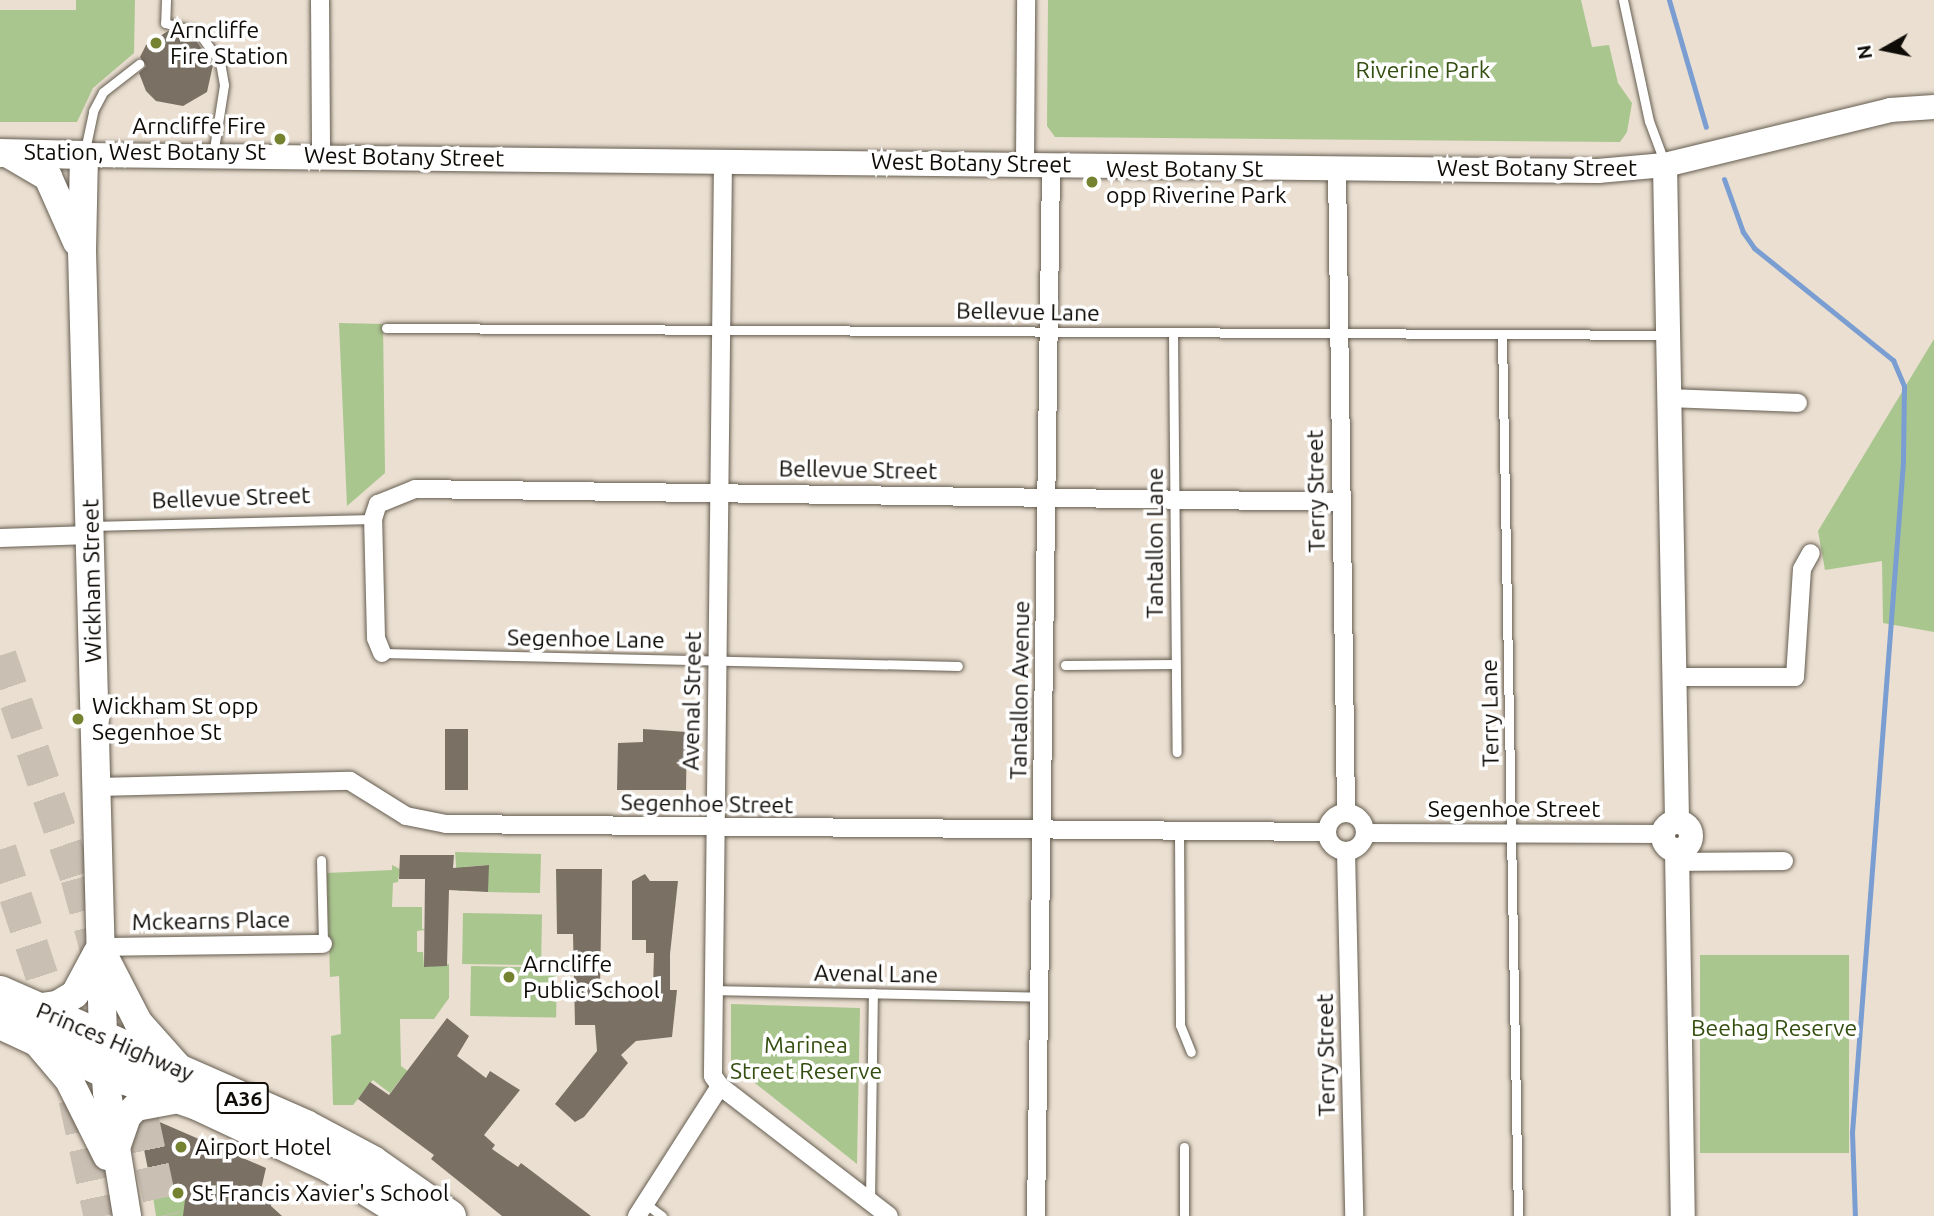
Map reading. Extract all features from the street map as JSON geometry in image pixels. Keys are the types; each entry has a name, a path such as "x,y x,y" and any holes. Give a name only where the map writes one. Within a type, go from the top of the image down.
{"highway":[{"name":"Princes Highway","path":"0,992 22,1021 106,1070 182,1084 328,1138 372,1162 449,1216"},
{"name":"Princes Highway","path":"22,1021 103,1038 329,1165 410,1216"}],"main road":[{"name":"West Botany Street","path":"2,153 1598,171 1665,165 1890,110 1934,107"},
{"name":"Wickham Street","path":"2,153 47,177 82,251"},
{"name":"Wickham Street","path":"85,155 82,251 103,1038 115,1151 125,1203"},
{"path":"1665,165 1674,677 1674,842 1684,1216"},
{"path":"100,947 75,994 22,1021 69,1080 125,1203"},
{"path":"100,947 138,1021 182,1084 136,1107 127,1116 115,1151"}],"street":[{"path":"320,0 321,156"},
{"path":"1025,163 1026,0"},
{"name":"Avenal Street","path":"720,1086 713,1076 723,161"},
{"name":"Tantallon Avenue","path":"1036,1216 1037,997 1048,498 1051,164"},
{"name":"Terry Street","path":"1337,167 1337,333 1346,813"},
{"path":"1670,398 1798,404"},
{"name":"Bellevue Street","path":"375,511 402,492 432,488 1341,502"},
{"path":"375,511 376,638 382,653"},
{"path":"0,538 91,531"},
{"path":"1674,677 1795,677 1802,569 1811,553"},
{"name":"Segenhoe Street","path":"97,787 350,781 389,807 426,822 715,828 1327,832"},
{"path":"1346,813 1361,821 1365,833 1359,846 1346,851 1333,846 1327,832 1331,821 1346,813"},
{"name":"Segenhoe Street","path":"1365,833 1511,833 1674,842 1784,861"},
{"name":"Terry Street","path":"1346,851 1354,1216"},
{"name":"Mckearns Place","path":"100,947 323,944"},
{"path":"641,1210 720,1086 889,1216"}],"lane":[{"path":"166,0 165,23 199,33 220,62 223,85 213,157"},
{"path":"1623,0 1648,121 1665,165"},
{"path":"85,155 93,110 103,92 139,64"},
{"name":"Bellevue Lane","path":"386,328 721,326 1173,334 1669,335"},
{"name":"Tantallon Lane","path":"1173,334 1172,498 1177,752"},
{"name":"Terry Lane","path":"1502,335 1518,1216"},
{"name":"Bellevue Street","path":"91,531 375,511"},
{"name":"Segenhoe Lane","path":"382,653 958,666"},
{"path":"1065,665 1175,664"},
{"path":"1179,829 1180,1024 1191,1052"},
{"path":"321,860 323,944"},
{"name":"Avenal Lane","path":"714,990 1037,997"},
{"path":"870,1201 873,993"},
{"path":"1184,1147 1184,1216"},
{"path":"641,1210 662,1216"}],"green space":[{"path":"76,0 135,0 134,53 93,88 77,122 0,122 0,10 76,10"},
{"name":"Riverine Park","path":"1048,0 1581,0 1592,47 1609,45 1618,83 1632,103 1627,132 1620,142 1055,137 1047,126"},
{"path":"339,323 383,324 385,473 347,506"},
{"path":"1934,339 1934,632 1883,623 1882,561 1825,570 1818,531"},
{"path":"455,852 541,854 540,893 488,892 488,865 464,867 463,891 458,891"},
{"path":"392,865 400,869 398,882 393,883 392,907 422,907 422,929 442,928 417,931 417,952 423,952 424,967 449,964 449,998 434,1019 400,1019 401,1066 425,1084 417,1093 400,1080 390,1093 373,1080 353,1105 333,1105 331,1036 341,1034 339,976 330,977 327,873 392,870"},
{"path":"463,913 542,914 541,965 462,964"},
{"name":"Beehag Reserve","path":"1700,955 1849,955 1849,1153 1700,1153"},
{"path":"471,966 557,968 556,1017 470,1016"},
{"name":"Marinea Street Reserve","path":"731,1004 860,1008 857,1164 731,1064"},
{"path":"152,1190 186,1194 186,1216 156,1216"}],"building":[{"path":"168,31 195,39 213,65 207,92 183,106 156,101 146,91 139,73 146,66 140,57 146,45"},
{"path":"445,729 468,729 468,790 445,790"},
{"path":"643,729 687,732 686,790 617,790 618,743 643,742"},
{"path":"400,855 454,855 453,868 489,865 488,892 449,890 447,966 424,967 425,879 399,879"},
{"path":"556,869 602,869 600,988 653,988 654,953 646,953 646,940 632,940 632,881 645,874 650,881 678,881 670,954 670,990 677,990 672,1037 636,1041 621,1055 628,1063 584,1117 575,1122 555,1104 597,1051 595,1025 575,1025 573,934 557,934"},
{"path":"447,1018 469,1036 457,1056 486,1078 490,1071 520,1090 484,1135 495,1145 492,1149 518,1167 521,1163 591,1216 502,1216 431,1159 434,1155 358,1099 370,1082 389,1095"},
{"name":"Airport Hotel","path":"155,1120 266,1168 259,1198 272,1199 271,1206 282,1216 183,1216 186,1192 152,1189 140,1130 144,1122"}],"waterway":[{"path":"1669,0 1706,127"},
{"path":"1724,179 1743,232 1754,248 1893,360 1904,386 1903,462 1852,1132 1855,1216"}],"tunnel":[{"path":"0,655 77,878 142,1117 163,1216"},
{"path":"0,849 62,1036"},
{"path":"75,1099 100,1216"}],"place":[{"name":"Arncliffe Fire Station","path":"156,43"},
{"name":"Arncliffe Fire Station, West Botany St","path":"280,139"},
{"name":"West Botany St opp Riverine Park","path":"1092,182"},
{"name":"Wickham St opp Segenhoe St","path":"78,719"},
{"name":"Arncliffe Public School","path":"509,977"},
{"name":"Airport Hotel","path":"181,1147"},
{"name":"St Francis Xavier's School","path":"178,1193"}]}
